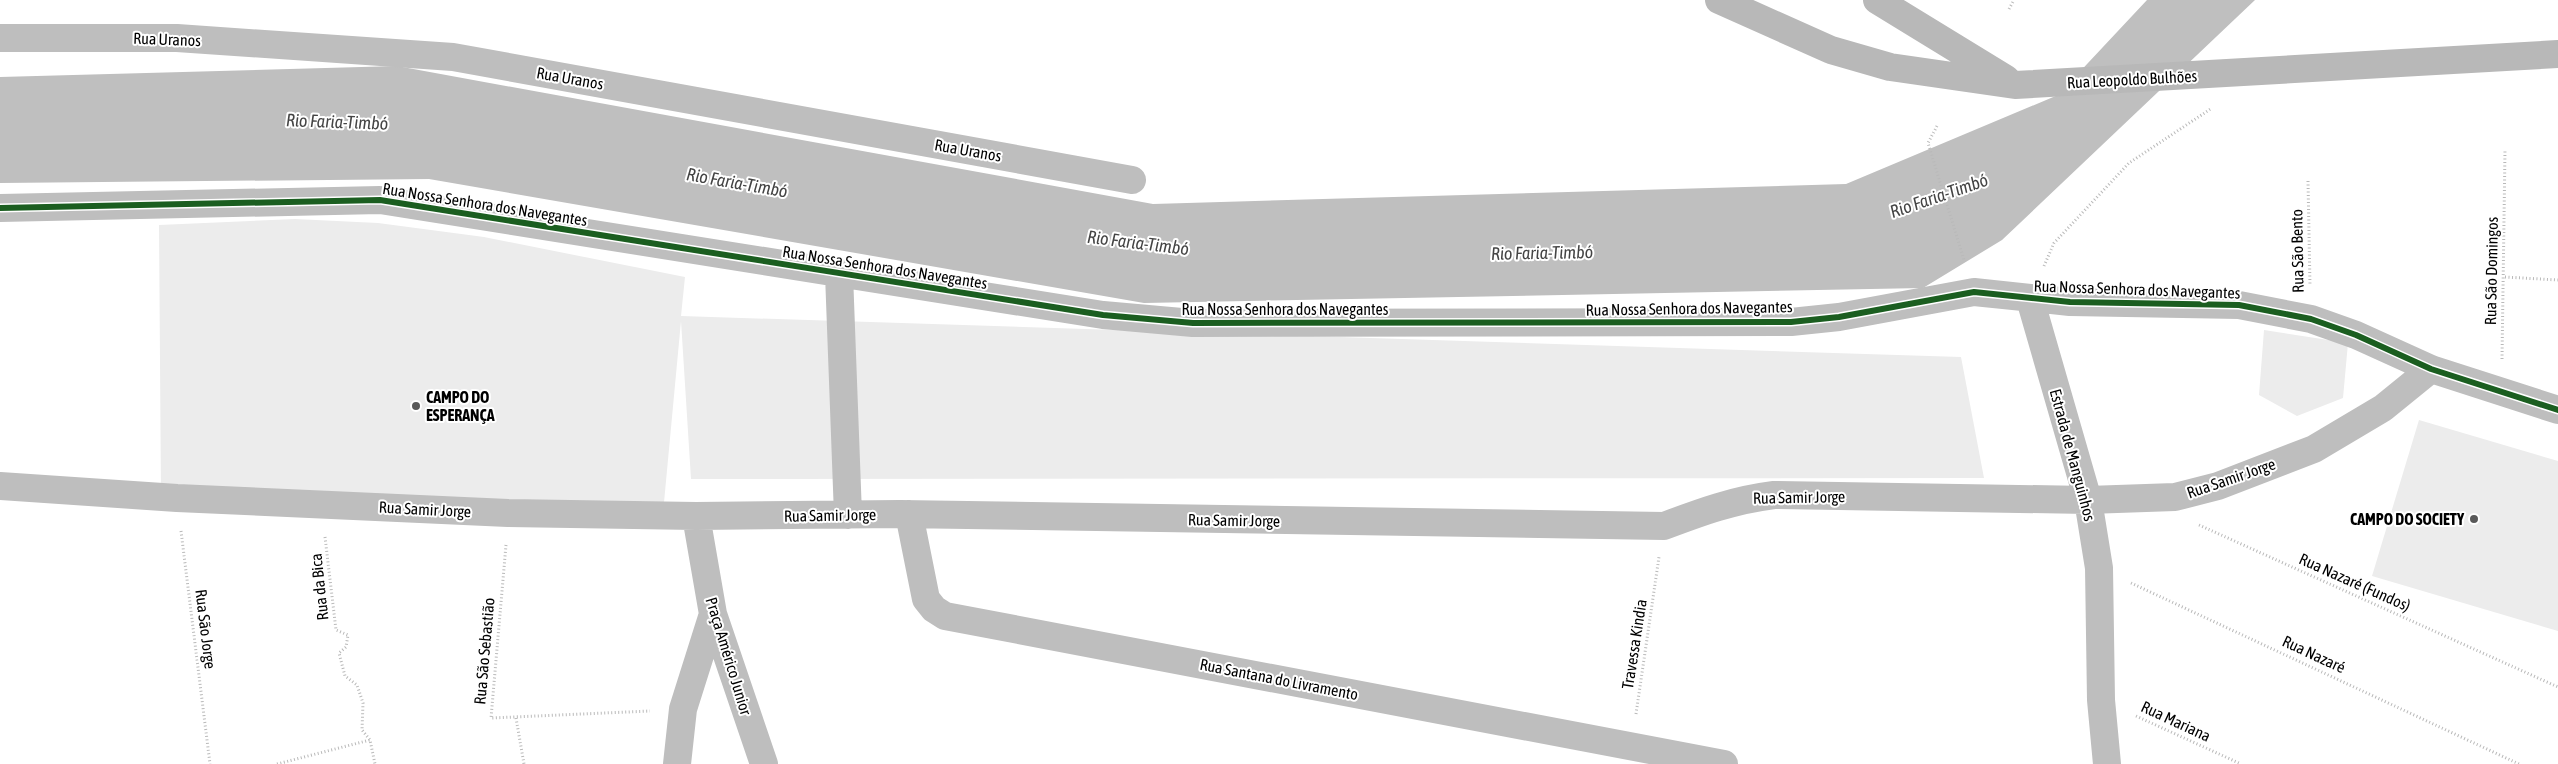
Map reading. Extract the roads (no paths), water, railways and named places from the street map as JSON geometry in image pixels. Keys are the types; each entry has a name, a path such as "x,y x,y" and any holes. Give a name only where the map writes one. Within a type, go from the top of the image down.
{"main road":[{"name":"Rua Leopoldo Bulhões","path":"1719,0 1831,50 1890,67 2015,84 2558,54"},
{"path":"1877,0 2015,84"}],"street":[{"name":"Rua Uranos","path":"0,38 177,38 453,57 1132,180"},
{"name":"Rua Nossa Senhora dos Navegantes","path":"0,208 380,200 1103,315 1193,324 1790,322 1839,316 1974,292 2070,302 2239,305 2311,319 2356,335 2432,369 2558,410"},
{"path":"839,274 848,515"},
{"name":"Estrada de Manguinhos","path":"2030,299 2088,500 2099,568 2101,700 2107,764"},
{"name":"Rua Samir Jorge","path":"0,486 177,498 508,513 696,516 909,514 1664,526 1713,507 1741,499 1774,495 2088,500 2175,497 2218,486 2314,449 2383,408 2432,369"},
{"name":"Rua Santana do Livramento","path":"909,514 926,599 934,609 945,616 1724,764"},
{"name":"Praça Américo Junior","path":"696,516 714,614 764,764"},
{"path":"677,764 683,709 714,614"}],"water":[{"name":"Rio Faria-Timbó","path":"2147,0 2255,0 2002,240 1923,288 1144,303 429,179 0,183 0,77 397,66 1153,204 1846,184 2058,95"}],"place":[{"name":"CAMPO DO ESPERANÇA","path":"416,406"},
{"name":"CAMPO DO SOCIETY","path":"2474,519"}]}
